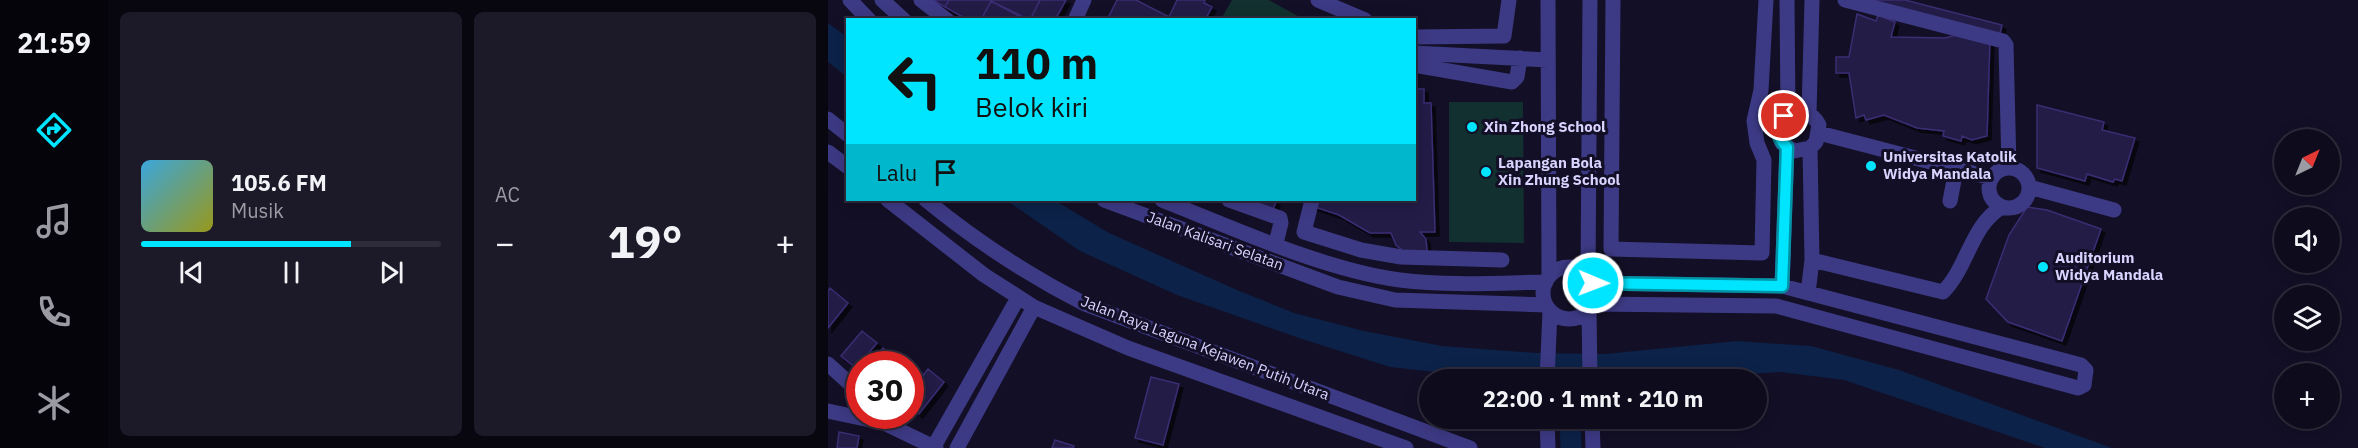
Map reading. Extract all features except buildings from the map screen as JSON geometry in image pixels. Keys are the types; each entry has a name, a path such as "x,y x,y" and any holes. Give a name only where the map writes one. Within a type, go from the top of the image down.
{"street":[{"path":"850,0 867,18"},
{"path":"882,0 902,18"},
{"path":"921,0 945,18"},
{"path":"1076,18 1084,0"},
{"path":"1318,0 1360,18"},
{"path":"1416,37 1504,36 1511,6 1509,0"},
{"path":"1547,369 1548,308 1543,293 1547,279 1548,0"},
{"path":"1590,0 1591,280 1595,294 1591,307 1589,334 1590,369"},
{"path":"1613,0 1611,249 1762,253 1764,160 1757,142 1754,120 1761,90 1766,0"},
{"path":"1786,0 1788,113"},
{"path":"1809,113 1812,0"},
{"path":"1845,0 2003,41 2006,45 2009,168"},
{"path":"1416,53 1548,60"},
{"path":"1416,65 1512,82 1517,78 1520,58"},
{"path":"1782,286 1787,147 1779,136 1778,129 1780,122 1788,113 1802,110 1809,113 1819,125 1819,133 1810,148 1812,260 1808,293"},
{"path":"828,119 846,133"},
{"path":"1819,133 1992,178"},
{"path":"1787,147 1802,151 1810,148"},
{"path":"828,152 846,166"},
{"path":"2009,168 2023,174 2029,187 2026,200 2009,208 2002,207 1989,192 1992,178 1999,171 2009,168"},
{"path":"1950,201 1956,170"},
{"path":"2029,187 2114,210"},
{"name":"Jalan Raya Laguna Kejawen Putih Utara","path":"889,201 1018,298 1034,307 1128,348 1406,448"},
{"name":"Jalan Raya Laguna Kejawen Putih Utara","path":"927,201 1000,256 1040,281 1085,304 1470,448"},
{"name":"Jalan Kalisari Selatan","path":"1107,201 1338,287 1395,300 1548,308"},
{"name":"Jalan Kalisari Selatan","path":"1168,201 1188,204 1298,252 1344,267 1400,280 1459,283 1547,279"},
{"path":"1232,201 1280,218 1276,243"},
{"path":"1298,252 1312,201"},
{"path":"1812,260 1943,292 1953,280 1986,219 2002,207"},
{"path":"1304,232 1361,250 1416,258 1502,260"},
{"name":"Jalan Kalisari Selatan","path":"1292,270 1298,252"},
{"path":"1415,280 1416,258"},
{"path":"1459,260 1459,283"},
{"path":"1547,279 1559,269 1572,267 1591,280 1782,286 2081,366 2086,370 2084,386 2078,388 1864,328 1776,306 1591,307 1570,319 1548,308"},
{"path":"900,429 934,447 1018,298"},
{"path":"957,448 1034,307"},
{"path":"1864,328 1868,309"},
{"path":"828,364 846,380"},
{"path":"828,411 846,414"},
{"path":"1547,429 1548,448"},
{"path":"1592,429 1593,448"}],"green space":[{"path":"1232,0 1269,0 1301,18 1222,18"},
{"name":"Lapangan Bola Xin Zhung School","path":"1449,102 1523,102 1524,243 1449,242"}],"water":[{"path":"828,23 846,36 846,76 828,62"},
{"path":"1007,201 1056,201 1109,233 1237,290 1294,313 1364,331 1442,346 1536,353 1605,354 1737,341 1811,346 1899,370 2112,448 2045,448 1844,380 1780,372 1767,373 1767,369 1419,370 1390,367 1177,295 1080,251"}],"waterway":[{"path":"1570,429 1571,448"}],"place":[{"name":"Xin Zhong School","path":"1472,127"},
{"name":"Universitas Katolik Widya Mandala","path":"1871,166"},
{"name":"Lapangan Bola Xin Zhung School","path":"1486,172"},
{"name":"Auditorium Widya Mandala","path":"2043,267"}],"route":[{"path":"1593,283 1782,286 1787,147 1782,142 1778,129 1784,116"}]}
